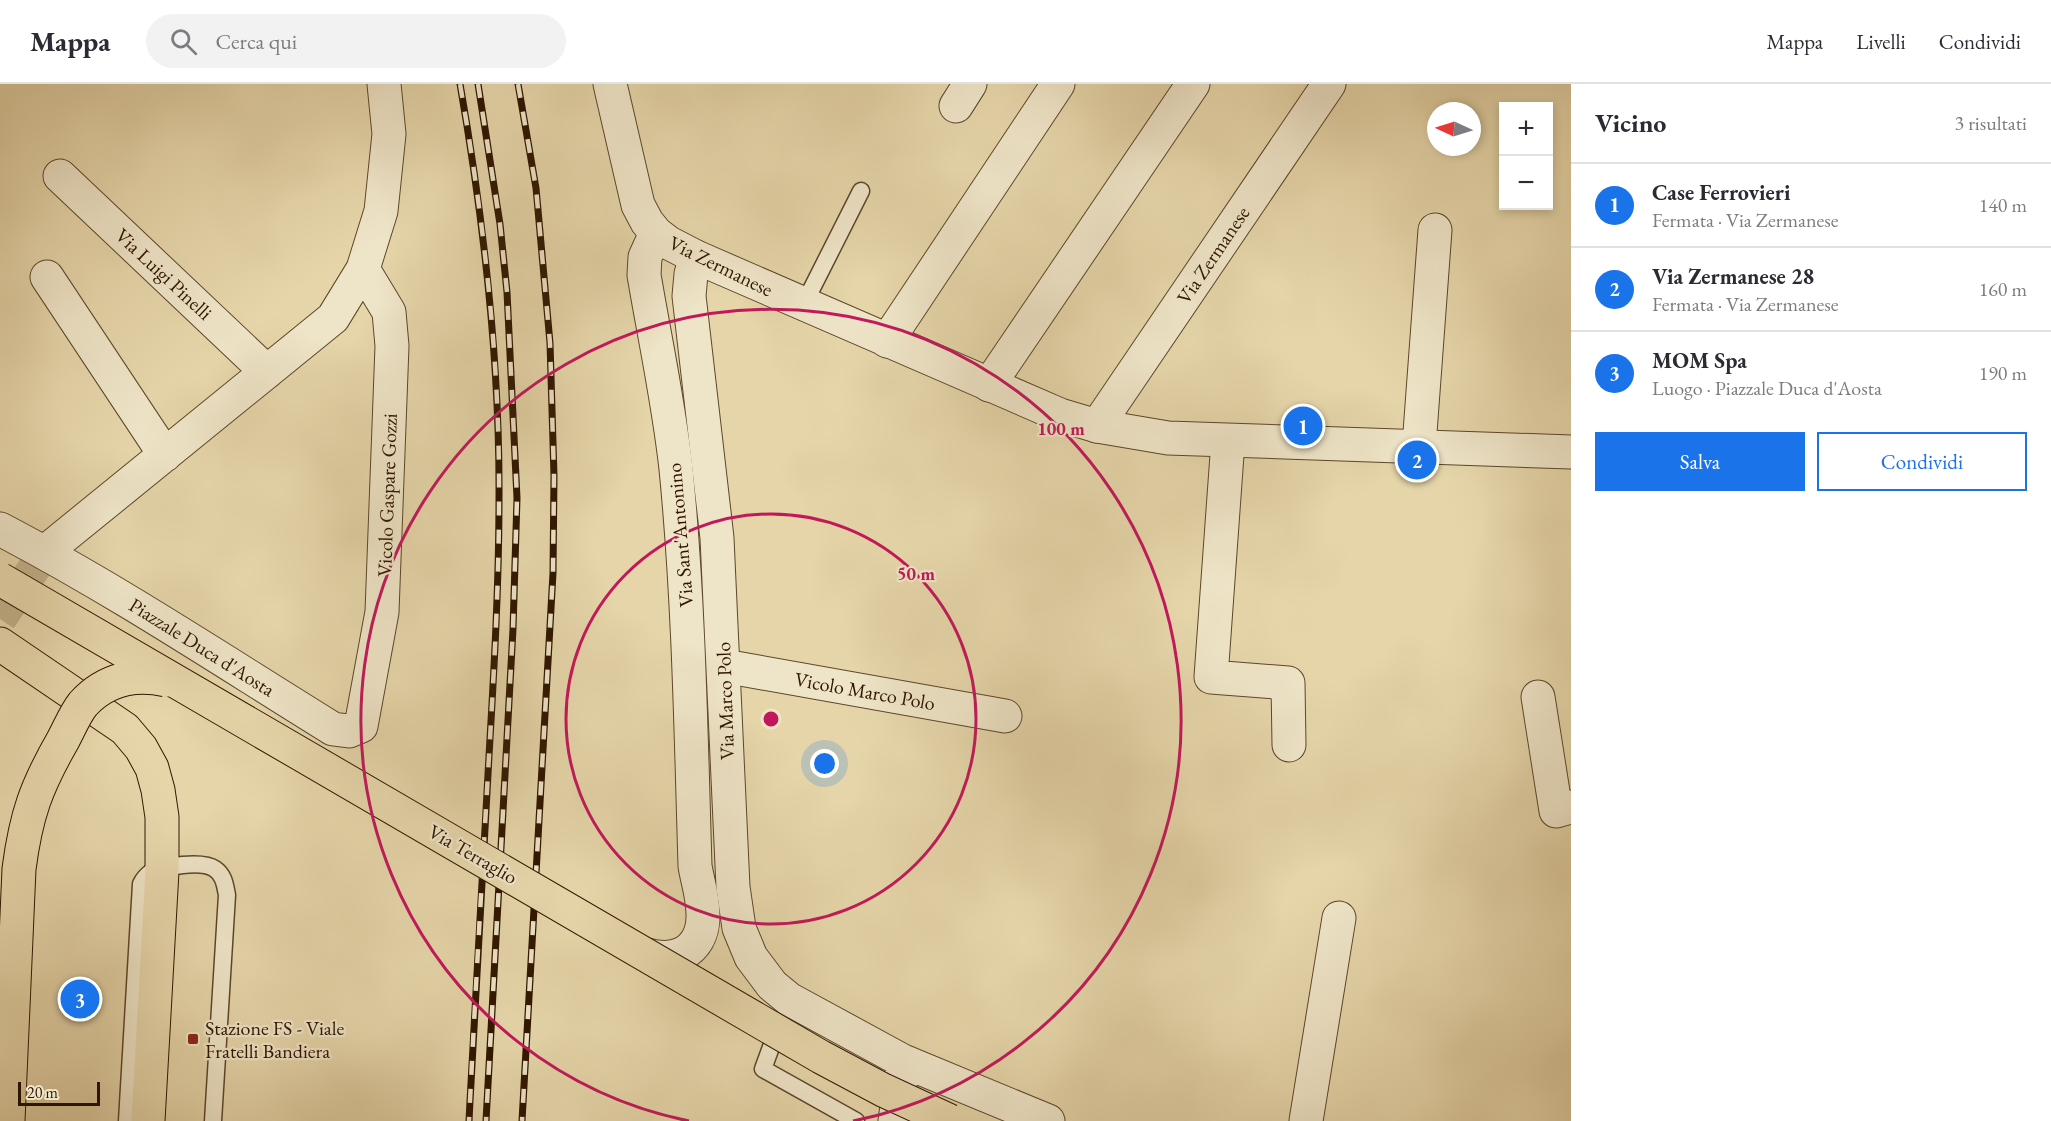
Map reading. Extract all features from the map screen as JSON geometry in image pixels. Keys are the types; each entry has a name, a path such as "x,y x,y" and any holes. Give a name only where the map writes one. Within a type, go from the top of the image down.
{"main road":[{"name":"Via Terraglio","path":"0,579 820,1057 950,1121"},
{"path":"0,644 125,729 141,748 152,768 162,817 162,871 148,1121"},
{"path":"8,1121 19,869 24,832 33,797 48,765 83,705 102,688 125,678 149,676 175,682"}],"street":[{"path":"45,552 333,318 363,269 381,211 389,134 384,84"},
{"path":"610,84 638,205 656,233"},
{"path":"886,341 1058,84"},
{"path":"989,385 1193,84"},
{"name":"Via Zermanese","path":"1097,426 1329,84"},
{"name":"Via Luigi Pinelli","path":"60,176 267,372"},
{"path":"1419,446 1435,230"},
{"name":"Via Zermanese","path":"656,233 669,243 696,257 886,341 1060,415 1097,426 1168,438 1571,452"},
{"name":"Via Sant'Antonino","path":"647,955 666,957 686,952 701,933 703,918 703,904 695,866 686,582 671,437 644,275 645,257 656,233"},
{"name":"Via Marco Polo","path":"696,257 691,274 689,296 717,538 733,887 739,928 751,957 772,985 789,999 903,1061"},
{"name":"Vicolo Gaspare Gozzi","path":"362,726 382,612 392,346 389,312 363,269"},
{"path":"47,277 165,455"},
{"path":"1228,441 1211,677 1288,683 1289,745"},
{"name":"Piazzale Duca d'Aosta","path":"0,529 45,552 138,607 333,729 349,731 362,726"},
{"name":"Vicolo Marco Polo","path":"724,666 1005,716"},
{"path":"1538,697 1556,811 1571,807"},
{"path":"1306,1121 1339,918"},
{"path":"896,1121 903,1061 1048,1121"}],"lane":[{"path":"804,304 861,191"},
{"path":"127,1121 141,885 150,874 189,864 199,864 215,869 224,881 227,895 213,1121"},
{"path":"789,999 763,1069 856,1121"}],"tunnel":[{"path":"0,619 45,552"}],"railway":[{"path":"460,84 489,291 499,448 496,628 469,1121"},
{"path":"478,84 500,224 507,292 517,498 513,629 486,1121"},
{"path":"518,84 536,188 550,343 554,476 553,573 522,1121"}],"place":[{"name":"Case Ferrovieri","path":"1303,426"},
{"name":"Via Zermanese 28","path":"1417,460"},
{"name":"MOM Spa","path":"80,999"},
{"name":"Stazione FS - Viale Fratelli Bandiera","path":"193,1039"}]}
